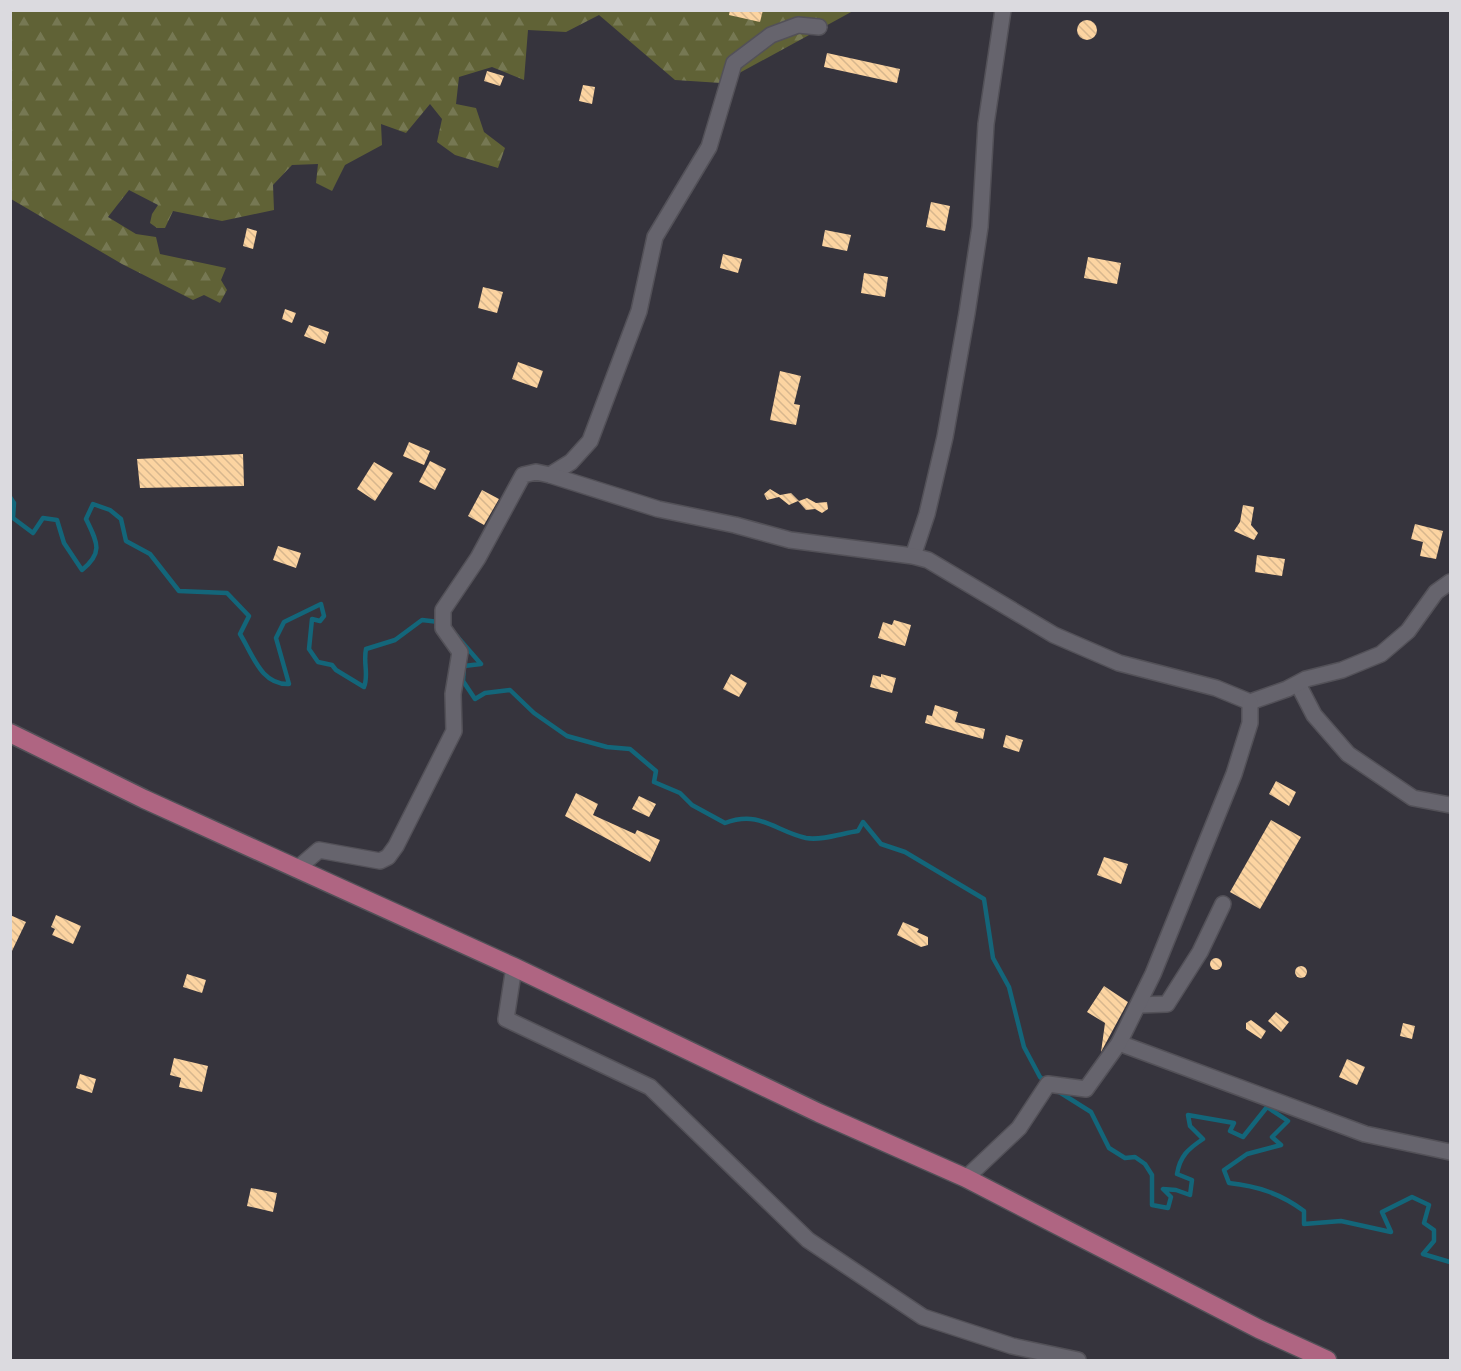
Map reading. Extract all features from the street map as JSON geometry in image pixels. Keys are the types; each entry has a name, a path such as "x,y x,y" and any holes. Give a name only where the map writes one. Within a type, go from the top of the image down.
{"main road":[{"path":"10,733 144,799 513,967 819,1113 966,1178 1259,1329 1327,1360"}],"street":[{"path":"913,556 927,514 940,459 967,313 980,227 986,124 1003,10"},
{"path":"550,475 571,462 590,441 639,311 655,237 709,147 734,63 771,35 798,25 819,27"},
{"path":"298,868 319,850 380,861 388,857 396,846 454,731 453,694 460,652 443,628 443,610 478,558 523,475 536,472 550,475 658,509 735,525 790,540 913,556 928,560 1054,635 1119,663 1216,688 1250,702 1381,654 1408,631 1436,592 1450,582"},
{"path":"1298,684 1314,715 1348,754 1413,798 1450,805"},
{"path":"966,1178 1019,1128 1048,1084 1086,1089 1119,1043 1139,1005 1234,774 1250,723 1250,702"},
{"path":"1139,1005 1167,1004 1200,952 1223,904"},
{"path":"513,967 506,1019 650,1087 808,1240 923,1317 1012,1347 1078,1360"},
{"path":"1119,1043 1365,1134 1450,1152"}],"green space":[{"path":"11,11 853,11 721,83 675,80 599,15 566,32 528,30 524,80 492,67 459,77 456,104 476,108 484,132 505,148 498,168 455,155 437,142 442,119 430,104 406,133 381,124 382,145 345,165 332,191 316,183 318,164 292,165 273,185 274,210 222,221 173,211 165,228 157,228 150,223 152,214 158,205 129,190 108,217 136,234 156,237 160,254 226,268 221,280 227,290 220,303 204,295 193,300 122,264 11,199"}],"building":[{"path":"730,10 763,10 760,22 729,15"},
{"path":"1087,20 1094,23 1097,30 1094,37 1087,40 1080,37 1077,30 1080,23"},
{"path":"827,53 900,69 897,83 824,67"},
{"path":"487,71 504,76 500,86 484,81"},
{"path":"583,85 595,87 592,104 579,101"},
{"path":"931,202 950,206 945,231 926,227"},
{"path":"247,228 257,231 253,249 243,246"},
{"path":"825,230 851,235 847,251 822,246"},
{"path":"723,254 742,259 738,273 720,268"},
{"path":"1088,257 1121,263 1117,284 1084,278"},
{"path":"864,273 888,277 885,297 861,293"},
{"path":"483,287 503,292 497,313 478,308"},
{"path":"285,309 296,313 292,323 282,319"},
{"path":"309,325 329,332 325,344 304,336"},
{"path":"518,362 543,371 537,388 512,379"},
{"path":"780,371 801,376 794,404 800,405 796,425 770,420"},
{"path":"409,442 430,451 424,465 403,456"},
{"path":"243,454 244,486 140,488 137,459"},
{"path":"430,461 446,469 435,490 419,482"},
{"path":"374,462 393,473 375,501 357,489"},
{"path":"770,489 780,495 791,493 799,501 807,498 816,503 827,502 828,509 822,513 815,509 806,510 798,501 789,505 779,497 767,500 764,494"},
{"path":"482,490 499,499 484,525 468,516"},
{"path":"1243,505 1254,507 1251,525 1258,533 1254,540 1234,531 1240,522"},
{"path":"1415,524 1443,531 1436,559 1420,556 1423,542 1411,539"},
{"path":"278,546 301,553 296,568 273,560"},
{"path":"1257,555 1285,559 1282,576 1255,572"},
{"path":"894,620 911,625 905,646 878,638 883,622 892,625"},
{"path":"731,674 747,683 739,697 723,689"},
{"path":"881,674 896,678 892,693 870,687 873,675 881,677"},
{"path":"935,705 958,712 955,722 985,729 983,739 925,723 927,715 932,716"},
{"path":"1006,735 1023,740 1019,752 1003,747"},
{"path":"1276,781 1296,792 1289,806 1269,794"},
{"path":"576,793 598,804 593,815 635,834 637,830 660,840 650,862 565,816"},
{"path":"639,796 656,804 649,817 632,809"},
{"path":"1271,820 1301,837 1260,909 1230,892"},
{"path":"1104,857 1128,864 1121,884 1097,875"},
{"path":"10,915 26,922 10,955"},
{"path":"56,915 81,926 73,944 52,935 55,929 51,927"},
{"path":"903,922 919,929 917,932 928,937 928,945 921,947 897,935"},
{"path":"1218,958 1222,964 1218,970 1214,970 1210,962"},
{"path":"1303,966 1307,972 1303,978 1299,978 1295,970"},
{"path":"187,974 206,980 202,993 183,987"},
{"path":"1104,986 1128,1002 1101,1052 1105,1023 1087,1012"},
{"path":"1276,1012 1289,1022 1281,1032 1268,1021"},
{"path":"1251,1020 1266,1031 1261,1039 1246,1029 1246,1023"},
{"path":"1403,1023 1415,1026 1412,1039 1400,1036"},
{"path":"174,1058 208,1066 202,1092 179,1087 181,1078 170,1075"},
{"path":"1347,1059 1365,1067 1357,1085 1339,1077"},
{"path":"80,1074 96,1079 92,1093 76,1088"},
{"path":"251,1188 277,1193 273,1212 247,1206"}],"waterway":[{"path":"10,497 14,503 13,518 33,533 43,518 57,520 64,543 82,570 89,564 96,552 95,540 86,519 93,504 110,510 121,519 126,541 150,554 179,591 227,593 249,616 240,634 254,659 271,680 279,683 289,684 276,638 284,622 321,604 324,616 320,621 312,619 309,649 318,662 332,665 336,670 364,687 366,649 395,640 422,620 439,622"},
{"path":"455,634 481,664 464,666 463,681 475,699 485,693 510,690 534,713 567,736 607,747 630,749 656,771 654,782 680,793 692,805 725,823 737,820 758,820 795,835 812,839 858,831 863,822 881,844 905,852 984,899 993,958 1009,987 1024,1047 1040,1077 1047,1083"},
{"path":"1056,1090 1091,1112 1109,1148 1125,1158 1135,1157 1145,1164 1152,1175 1152,1205 1168,1208 1171,1197 1163,1189 1176,1190 1190,1195 1192,1180 1177,1174 1178,1168 1186,1153 1203,1139 1190,1126 1188,1115 1234,1123 1230,1131 1243,1137 1267,1107 1288,1121 1272,1137 1281,1145 1247,1154 1224,1170 1229,1183 1250,1186 1278,1195 1304,1211 1304,1224 1341,1221 1391,1232 1382,1212 1412,1197 1429,1205 1424,1223 1434,1230 1434,1241 1423,1254 1450,1262"}]}
